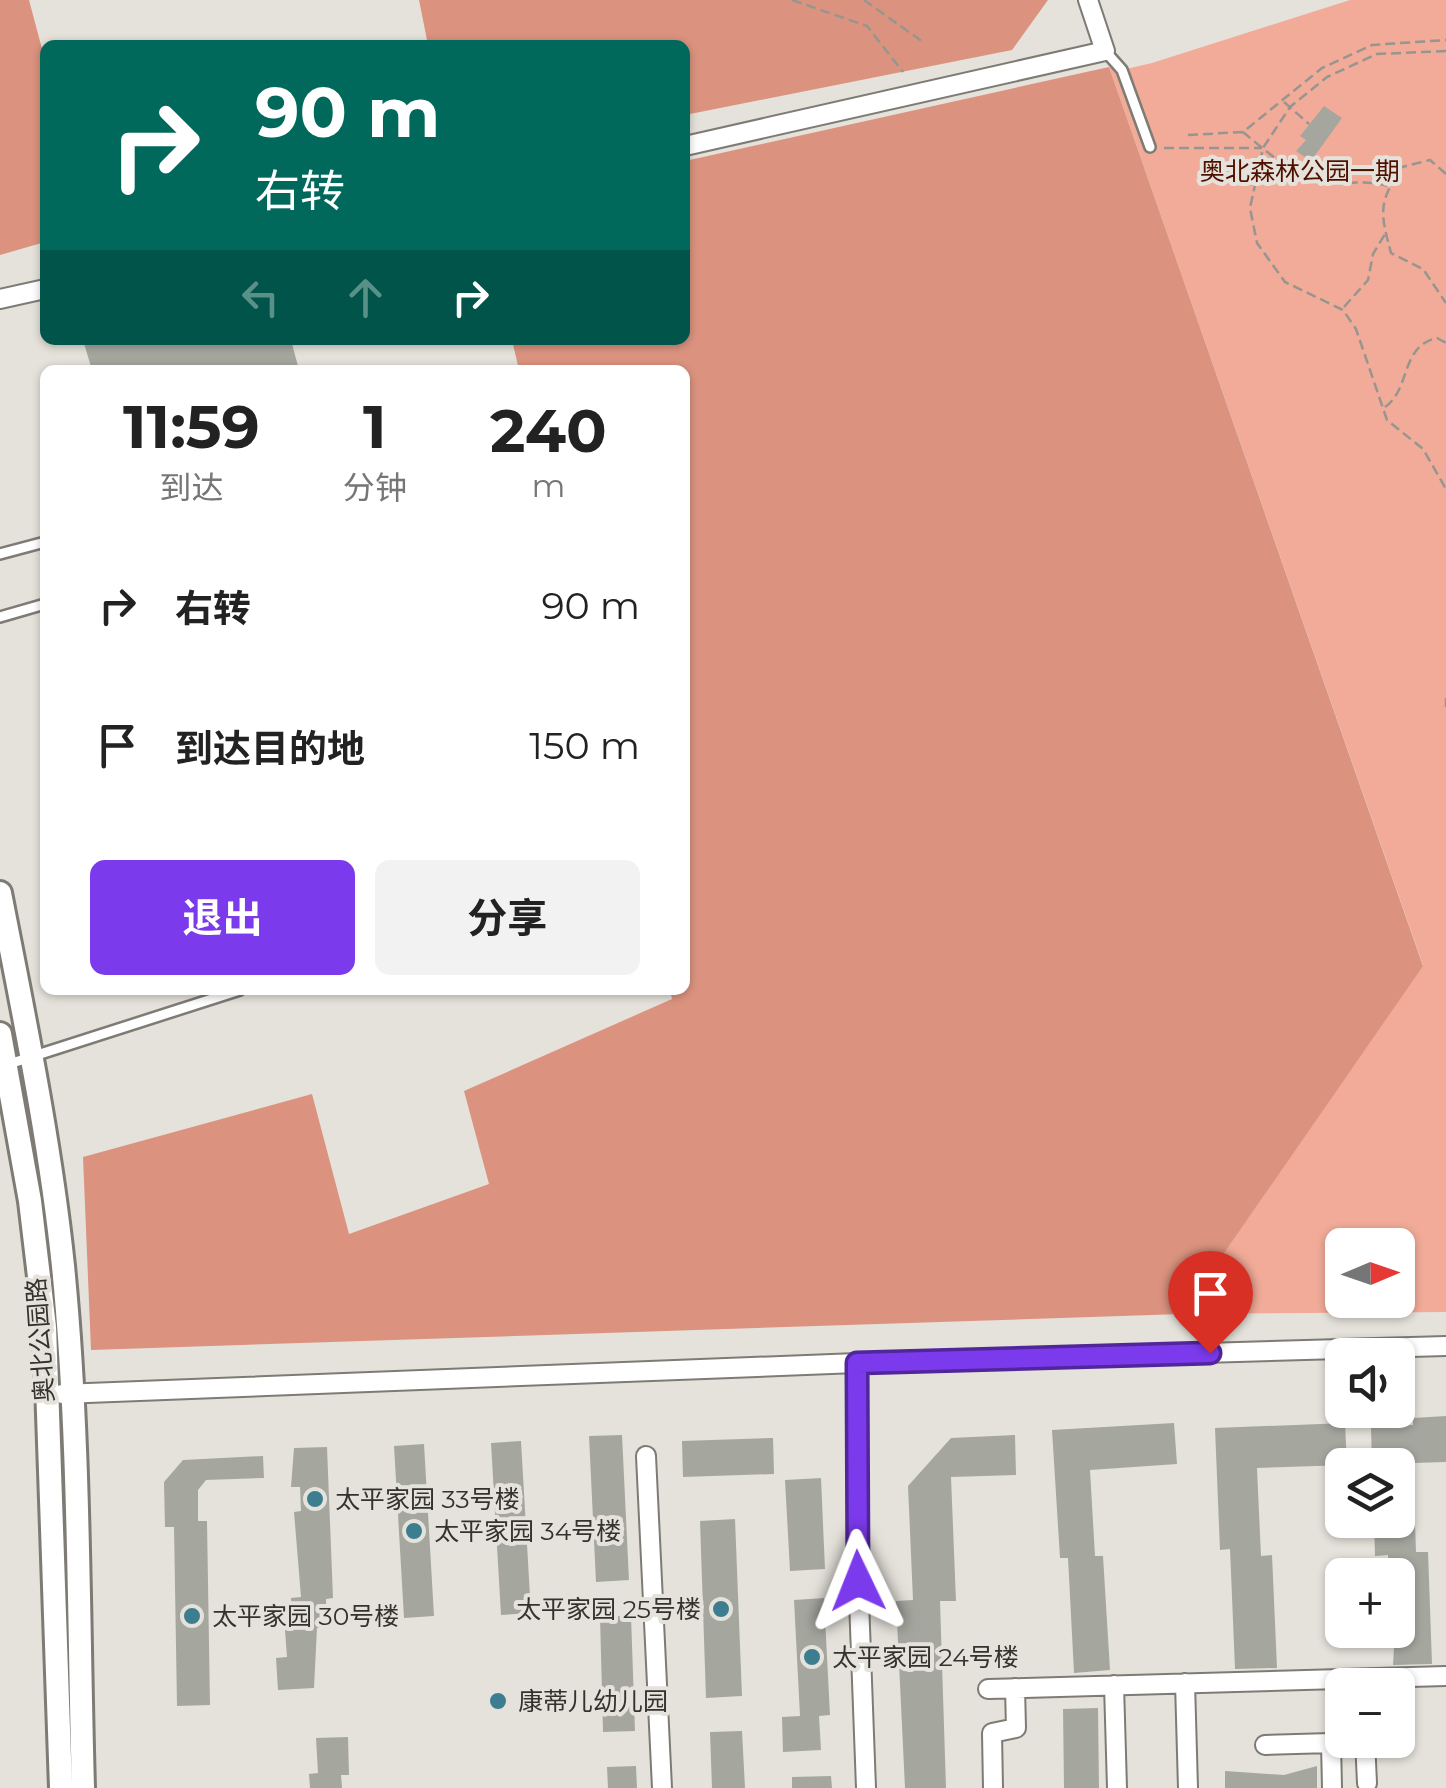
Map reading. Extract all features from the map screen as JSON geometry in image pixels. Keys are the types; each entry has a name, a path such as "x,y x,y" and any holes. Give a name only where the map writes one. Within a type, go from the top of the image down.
{"main road":[{"name":"奥北公园路","path":"0,893 7,969 32,1057 55,1197 82,1788"},
{"name":"奥北公园路","path":"0,1034 61,1394 60,1788"}],"street":[{"path":"690,145 1106,52 1088,0"},
{"path":"0,299 40,290"},
{"path":"61,1394 857,1363 1446,1346"},
{"path":"857,1363 856,1547 866,1788"},
{"path":"646,1456 662,1788"},
{"path":"1415,1678 1446,1676"},
{"path":"988,1688 1325,1682"},
{"path":"1185,1683 1188,1788"},
{"path":"1114,1685 1117,1788"},
{"path":"993,1788 992,1733 1016,1728 1014,1688"},
{"path":"1265,1746 1331,1743 1332,1788"},
{"path":"1366,1758 1367,1783"}],"lane":[{"path":"1106,52 1122,70 1150,148"},
{"path":"0,554 40,543"},
{"path":"0,617 40,605"},
{"path":"6,1065 224,995"}],"path":[{"path":"792,0 867,26 903,72"},
{"path":"864,0 924,42"},
{"path":"1188,135 1242,132 1322,68 1372,45 1446,40"},
{"path":"1446,51 1377,54 1327,76 1290,107 1263,148 1250,208 1257,244 1285,282 1344,310 1356,329 1387,420 1423,450 1446,489"},
{"path":"1282,100 1309,124"},
{"path":"1242,132 1305,176 1326,182 1371,180 1390,186"},
{"path":"1150,148 1263,148"},
{"path":"1446,174 1430,160 1402,167 1382,198 1391,253 1423,269 1446,302"},
{"path":"1344,310 1346,300 1368,280 1373,254 1386,233"},
{"path":"1384,408 1400,390 1408,362 1419,346 1437,338 1446,343"},
{"path":"1446,698 1446,706"}],"green space":[{"name":"奥北森林公园一期","path":"1350,0 1446,0 1446,1312 1415,1312 1415,1228 1325,1228 1325,1313 1182,1314 1423,965 1109,67 1122,70"}],"shaded area":[{"path":"0,0 29,0 40,41 40,243 0,255"},
{"path":"419,0 1048,0 1012,50 690,114 690,40 427,40"},
{"path":"1109,67 1423,966 1182,1314 91,1350 83,1157 312,1094 349,1234 489,1184 464,1091 672,999 671,995 690,995 690,365 518,365 513,345 690,345 690,160"}],"building":[{"path":"1324,106 1342,118 1311,161 1296,151 1306,140 1300,136"},
{"path":"84,345 292,345 298,365 90,365"},
{"path":"1446,1416 1446,1462 1415,1463 1415,1448 1372,1448 1371,1428 1415,1428 1415,1418"},
{"path":"1174,1423 1177,1464 1090,1470 1095,1556 1103,1556 1110,1670 1074,1673 1068,1558 1060,1558 1052,1430"},
{"path":"1325,1424 1325,1428 1345,1428 1346,1448 1325,1448 1325,1466 1257,1468 1261,1556 1272,1555 1277,1668 1235,1669 1230,1549 1220,1550 1215,1428"},
{"path":"622,1435 629,1580 596,1582 589,1436"},
{"path":"1015,1435 1016,1475 951,1477 956,1601 940,1601 946,1788 905,1788 896,1601 913,1600 908,1486 951,1438"},
{"path":"773,1438 774,1474 683,1477 682,1441"},
{"path":"521,1441 531,1613 501,1615 491,1443"},
{"name":"太平家园 34号楼","path":"424,1444 434,1616 404,1618 394,1446"},
{"path":"327,1447 333,1598 326,1599 327,1628 317,1628 314,1688 278,1690 276,1658 287,1657 285,1630 293,1630 291,1598 301,1597 294,1512 301,1511 300,1487 291,1487 294,1448"},
{"name":"太平家园 30号楼","path":"263,1456 264,1478 206,1480 198,1490 198,1521 207,1521 210,1705 177,1706 174,1527 165,1527 164,1482 183,1460"},
{"path":"821,1478 825,1569 790,1571 785,1480"},
{"name":"太平家园 25号楼","path":"735,1519 742,1696 706,1698 700,1521"},
{"path":"1415,1522 1416,1552 1428,1552 1432,1664 1393,1665 1394,1648 1415,1648 1415,1558 1375,1556 1374,1538 1415,1538"},
{"name":"太平家园 24号楼","path":"824,1598 830,1715 819,1716 821,1750 783,1752 782,1717 800,1716 794,1600"},
{"path":"600,1616 631,1616 635,1731 603,1732"},
{"path":"1098,1708 1099,1788 1064,1788 1063,1709"},
{"path":"742,1731 745,1788 712,1788 710,1732"},
{"path":"348,1737 349,1775 341,1775 342,1788 310,1788 309,1774 318,1773 316,1738"},
{"path":"636,1766 637,1788 608,1788 607,1767"},
{"path":"1317,1766 1317,1788 1225,1788 1225,1771 1284,1775"},
{"path":"831,1776 832,1788 792,1788 792,1777"}],"place":[{"name":"太平家园 33号楼","path":"315,1499"},
{"name":"太平家园 34号楼","path":"414,1531"},
{"name":"太平家园 25号楼","path":"721,1609"},
{"name":"太平家园 30号楼","path":"192,1616"},
{"name":"太平家园 24号楼","path":"812,1657"},
{"name":"康蒂儿幼儿园","path":"498,1701"}],"route":[{"path":"858,1581 857,1363 1210,1353"}]}
